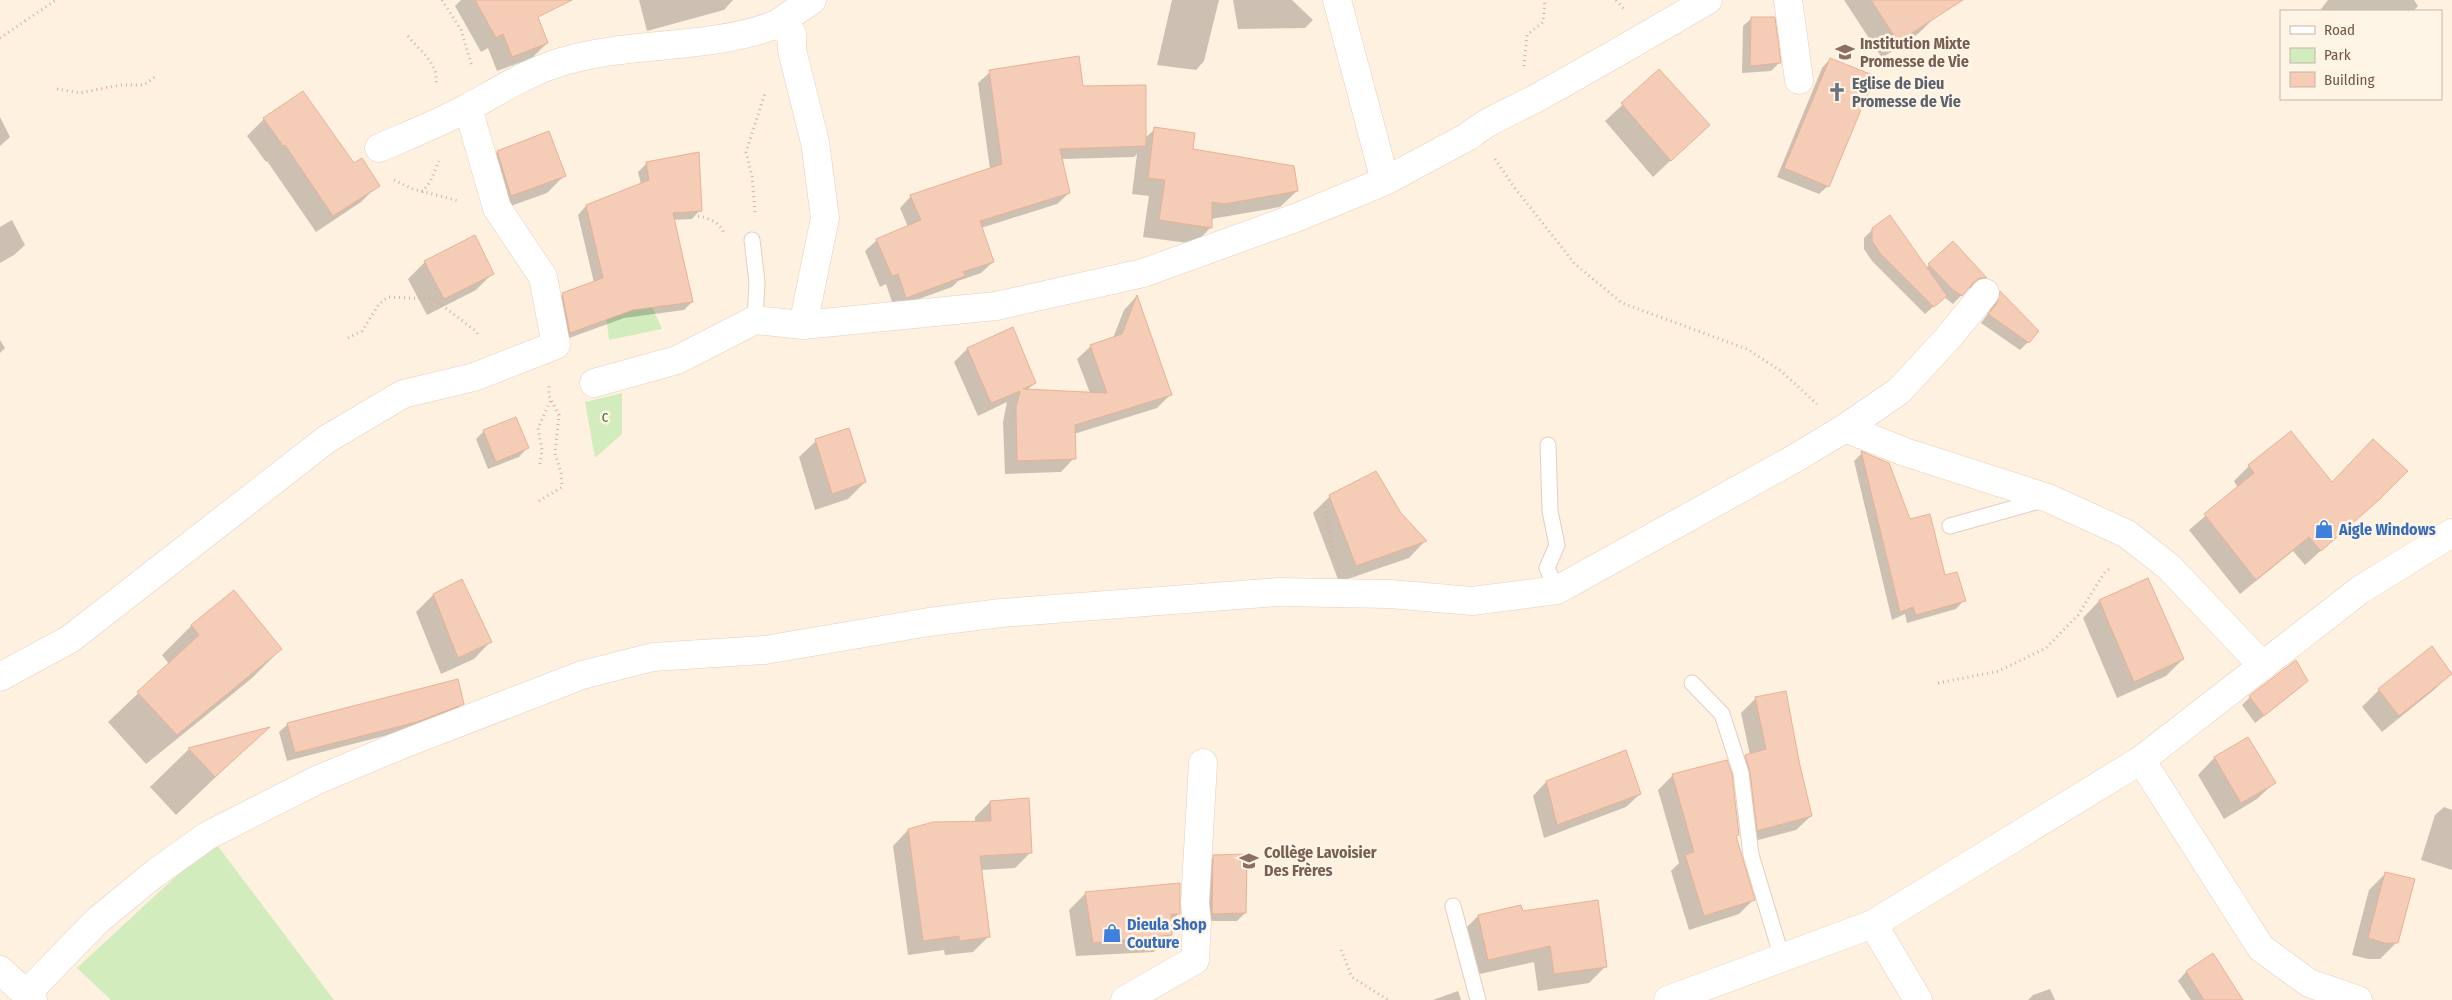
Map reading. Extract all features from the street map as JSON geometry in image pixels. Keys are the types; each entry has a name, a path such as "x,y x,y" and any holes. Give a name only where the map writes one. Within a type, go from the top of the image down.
{"street":[{"path":"379,148 444,120 498,90 566,60 591,54 756,33 778,24 812,0"},
{"path":"1337,0 1386,181"},
{"path":"594,383 677,360 755,320 803,325 996,306 1143,272 1298,217 1386,181 1469,136 1480,126 1520,107 1708,0"},
{"path":"1788,0 1799,80"},
{"path":"778,24 792,34 792,50 815,142 825,218 803,325"},
{"path":"0,677 70,639 327,439 402,394 474,377 556,345 543,277 497,208 468,108"},
{"path":"0,970 29,997 98,920 154,874 207,836 325,777 582,675 653,658 765,650 929,622 1001,613 1278,592 1347,592 1472,600 1557,590 1799,456 1845,428 1899,391 1947,339 1985,293"},
{"path":"1845,428 1905,452 2048,498 2128,534 2169,567 2263,666"},
{"path":"1668,1000 1873,924 2141,760 2360,590 2452,533"},
{"path":"2141,760 2261,948 2309,983 2358,1000"},
{"path":"1125,1000 1195,960 1198,922 1195,903 1203,763"},
{"path":"1873,924 1918,1000"}],"lane":[{"path":"752,240 757,282 755,320"},
{"path":"1548,445 1550,511 1556,545 1547,568 1557,590"},
{"path":"1950,526 2048,498"},
{"path":"1692,683 1722,714 1725,723 1741,773 1751,855 1782,958"},
{"path":"1453,906 1478,1000"}],"path":[{"path":"0,38 56,0"},
{"path":"442,0 461,30 466,52 478,81 498,90"},
{"path":"1520,107 1527,36 1543,22 1545,0"},
{"path":"408,36 431,61 435,70 437,78 434,101 444,120"},
{"path":"752,240 755,218 752,177 746,152 767,89 785,68 796,60"},
{"path":"57,88 80,93 120,85 144,85 156,76"},
{"path":"1480,126 1489,149 1514,187 1574,264 1622,303 1747,349 1781,370 1845,428"},
{"path":"394,180 427,194 467,203 485,202 497,208"},
{"path":"348,338 362,331 379,304 388,297 434,299 477,332 482,345 474,377"},
{"path":"539,501 562,486 561,473 555,453 559,415 549,396 547,349"},
{"path":"540,464 542,450 538,428 551,399"},
{"path":"1324,507 1331,549 1347,592"},
{"path":"1938,684 1999,671 2046,648 2078,615 2105,572 2142,546"},
{"path":"1342,950 1352,977 1388,1000"}],"green space":[{"path":"640,280 662,329 609,340 604,298"},
{"name":"c","path":"622,393 622,434 595,458 585,402"},
{"path":"214,841 334,1000 111,1000 77,968"}],"building":[{"path":"475,0 572,0 538,17 548,43 512,57 503,34 496,38"},
{"path":"1871,0 1963,0 1898,42"},
{"path":"1751,17 1775,17 1781,63 1750,66"},
{"path":"1079,56 1083,86 1146,85 1146,146 1060,149 1070,193 980,221 994,262 963,272 965,276 906,298 898,274 892,276 876,239 921,220 910,195 1002,164 989,70"},
{"path":"1830,58 1875,76 1829,187 1784,168"},
{"path":"1659,69 1710,125 1671,161 1621,103"},
{"path":"303,91 354,163 362,158 380,186 333,216 285,145 283,146 263,118"},
{"path":"1154,127 1195,133 1193,149 1294,166 1298,191 1224,204 1212,202 1212,228 1159,220 1165,180 1148,178"},
{"path":"549,131 566,176 511,196 497,151"},
{"path":"699,152 702,211 673,213 693,302 633,310 570,333 562,293 603,278 586,205 649,180 646,162"},
{"path":"1890,215 1947,296 1934,307 1880,253 1872,241 1872,228"},
{"path":"475,235 494,274 444,299 424,261"},
{"path":"1953,241 1987,278 1980,278 1973,283 1962,296 1952,289 1928,264"},
{"path":"2000,291 2039,331 2029,343 1988,314 1997,303"},
{"path":"1137,295 1172,395 1075,425 1076,459 1017,461 1016,408 1020,391 991,403 967,348 1013,327 1036,383 1023,389 1107,393 1090,345 1122,334"},
{"path":"516,417 529,448 496,462 483,430"},
{"path":"849,428 866,482 832,494 815,439"},
{"path":"2291,431 2332,482 2373,439 2408,471 2380,499 2321,551 2309,537 2256,580 2204,514 2254,473 2248,465"},
{"path":"1861,451 1889,463 1910,519 1930,514 1945,575 1957,572 1966,601 1916,615 1913,607 1900,612"},
{"path":"1376,471 1401,513 1427,541 1356,566 1329,495"},
{"path":"2148,578 2184,659 2134,682 2099,600"},
{"path":"462,579 492,642 458,658 433,594"},
{"path":"234,590 282,649 177,735 137,692 199,635 191,625"},
{"path":"2432,646 2452,674 2399,716 2378,689"},
{"path":"2296,660 2308,681 2264,716 2249,696"},
{"path":"458,679 464,704 417,722 295,753 287,723"},
{"path":"1786,691 1799,761 1812,816 1757,831 1750,772 1745,755 1766,749 1755,697"},
{"path":"270,727 215,777 188,748"},
{"path":"2248,737 2276,783 2241,803 2214,757"},
{"path":"1626,750 1641,794 1557,825 1546,781"},
{"path":"1727,760 1732,775 1739,835 1736,836 1755,900 1704,916 1685,855 1694,852 1672,774"},
{"path":"1029,798 1032,853 980,856 990,937 959,941 959,936 923,941 908,829 933,822 991,821 990,801"},
{"path":"1247,854 1246,913 1212,914 1213,855"},
{"path":"2385,872 2415,879 2398,943 2385,943 2368,938"},
{"path":"1180,883 1180,914 1171,914 1172,935 1093,943 1085,892"},
{"path":"1598,900 1607,967 1554,974 1550,946 1488,960 1478,915 1521,905 1523,911"},
{"path":"2213,953 2243,1000 2204,1000 2186,971"}],"place":[{"name":"Institution Mixte Promesse de Vie","path":"1845,52"},
{"name":"Eglise de Dieu Promesse de Vie","path":"1837,92"},
{"name":"Aigle Windows","path":"2324,529"},
{"name":"Collège Lavoisier Des Frères","path":"1249,861"},
{"name":"Dieula Shop Couture","path":"1112,933"}]}
